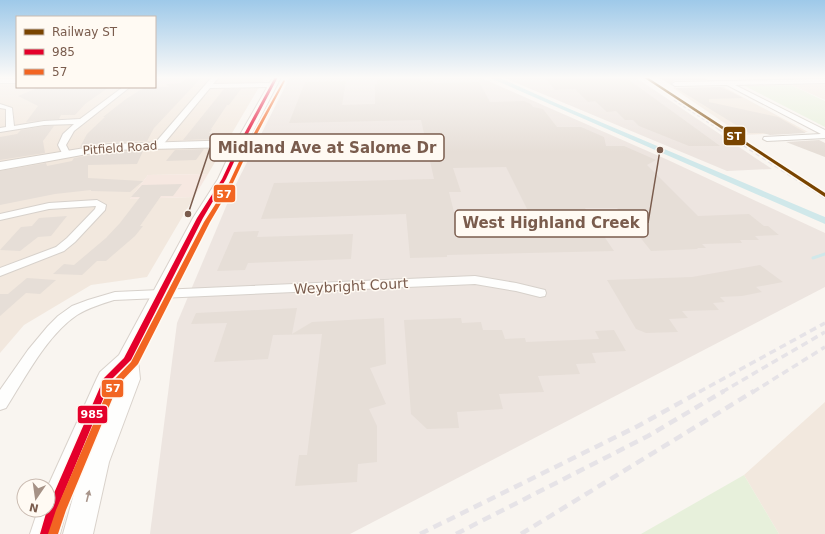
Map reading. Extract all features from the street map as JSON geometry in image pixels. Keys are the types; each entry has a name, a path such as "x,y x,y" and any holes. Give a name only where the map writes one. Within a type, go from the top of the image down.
{"main road":[{"path":"45,534 53,507 108,378 127,360 200,218 224,179 264,102"},
{"name":"Pitfield Road","path":"0,166 66,153 109,147 242,143"},
{"path":"78,534 96,462 129,379 127,360"}],"street":[{"path":"66,153 62,145 71,129 107,102"},
{"path":"158,145 195,102"},
{"path":"763,102 825,133"},
{"path":"0,106 9,108 10,128"},
{"path":"0,130 55,122 81,121"},
{"path":"767,138 825,136"},
{"path":"0,217 61,205 96,203 101,205 100,210 72,240 60,249 0,272"},
{"name":"Weybright Court","path":"0,403 40,346 70,313 94,302 114,296 475,280 508,284 540,293"}],"shaded area":[{"path":"0,102 250,102 208,174 148,175 130,199 194,197 147,277 91,285 24,325 0,353"},
{"path":"277,102 536,102 668,160 825,233 825,287 350,534 150,534 177,323 233,190"},
{"path":"562,102 672,102 772,169 727,171"},
{"path":"693,102 752,102 808,132 742,135"},
{"path":"208,174 194,197 130,199 148,175"},
{"path":"825,402 825,534 779,534 744,475"}],"green space":[{"path":"776,102 825,102 825,127"},
{"path":"744,475 779,534 641,534"}],"water":[{"path":"545,102 553,102 825,217 825,224"}],"building":[{"path":"30,102 88,102 75,115 61,115 59,119 26,122 38,106"},
{"path":"122,102 179,102 154,128 147,141 109,142 80,147 87,134 105,117 103,117"},
{"path":"214,102 231,102 227,105 211,129 209,133 215,133 211,139 183,140"},
{"path":"297,102 343,102 342,105 375,104 375,102 526,102 531,104 533,107 543,109 557,127 581,127 604,137 606,146 624,146 656,160 647,165 698,216 749,214 764,226 768,226 779,235 755,236 759,240 740,240 742,243 702,244 706,248 697,248 698,249 651,251 617,208 585,208 614,251 447,255 447,257 410,258 406,214 261,219 274,183 434,179 428,152 428,145 421,120 289,123","holes":["506,167 535,225 458,228 449,192 461,192 453,168"]},
{"path":"596,102 659,102 720,146 689,146 639,126 633,120 625,120 616,111 607,112"},
{"path":"699,102 709,102 778,117 806,133 770,135 763,133 749,133"},
{"path":"44,126 54,126 43,141 45,153 0,160 0,137 17,134 21,130"},
{"path":"819,140 825,143 825,157 786,142"},
{"path":"204,149 196,160 166,161 175,150"},
{"path":"143,151 137,164 88,165 88,178 143,181 130,192 91,190 55,194 0,205 0,171 46,163 47,166 72,161 74,158 109,152"},
{"path":"182,184 173,196 161,196 140,226 143,226 135,236 106,261 97,261 82,275 53,274 64,264 74,265 106,238 120,223 140,197 131,197 142,185"},
{"path":"67,216 51,236 38,237 20,251 0,250 21,227 32,226 39,218"},
{"path":"259,231 257,237 353,234 351,259 248,263 245,270 217,271 234,232"},
{"path":"760,265 783,282 756,287 762,292 742,296 720,297 725,302 713,303 719,310 682,311 688,318 669,319 678,332 646,333 636,329 607,280 692,277"},
{"path":"27,278 56,280 40,294 26,293 0,316 0,294 8,294"},
{"path":"297,308 292,334 312,322 384,318 386,364 370,368 386,404 369,409 377,426 377,462 358,464 357,482 295,486 299,455 307,455 322,334 273,335 268,359 214,362 227,323 191,324 196,313"},
{"path":"461,318 462,323 481,322 483,330 502,330 505,339 525,338 526,342 599,339 595,331 614,330 626,351 592,353 596,363 576,364 580,374 538,376 544,392 499,394 503,409 457,412 459,428 427,429 411,414 404,320"}],"waterway":[{"path":"813,258 825,254"}],"railway":[{"path":"677,102 720,130"},
{"path":"718,129 822,196"},
{"path":"821,195 825,198"},
{"path":"699,392 825,323"},
{"path":"722,392 825,332"},
{"path":"753,392 825,347"},
{"path":"420,534 638,426 701,391"},
{"path":"456,534 648,436 724,391"},
{"path":"521,534 754,391"}],"rail line":[{"name":"ST","path":"682,102 825,195"}],"transit line":[{"name":"985","path":"45,534 53,507 108,378 127,360 200,218 224,179 239,147 263,102"},
{"name":"57","path":"53,534 61,510 115,383 134,364 207,222 231,183 246,151 273,102"}],"place":[{"name":"West Highland Creek","path":"660,150"},
{"name":"Midland Ave at Salome Dr","path":"188,214"}]}
